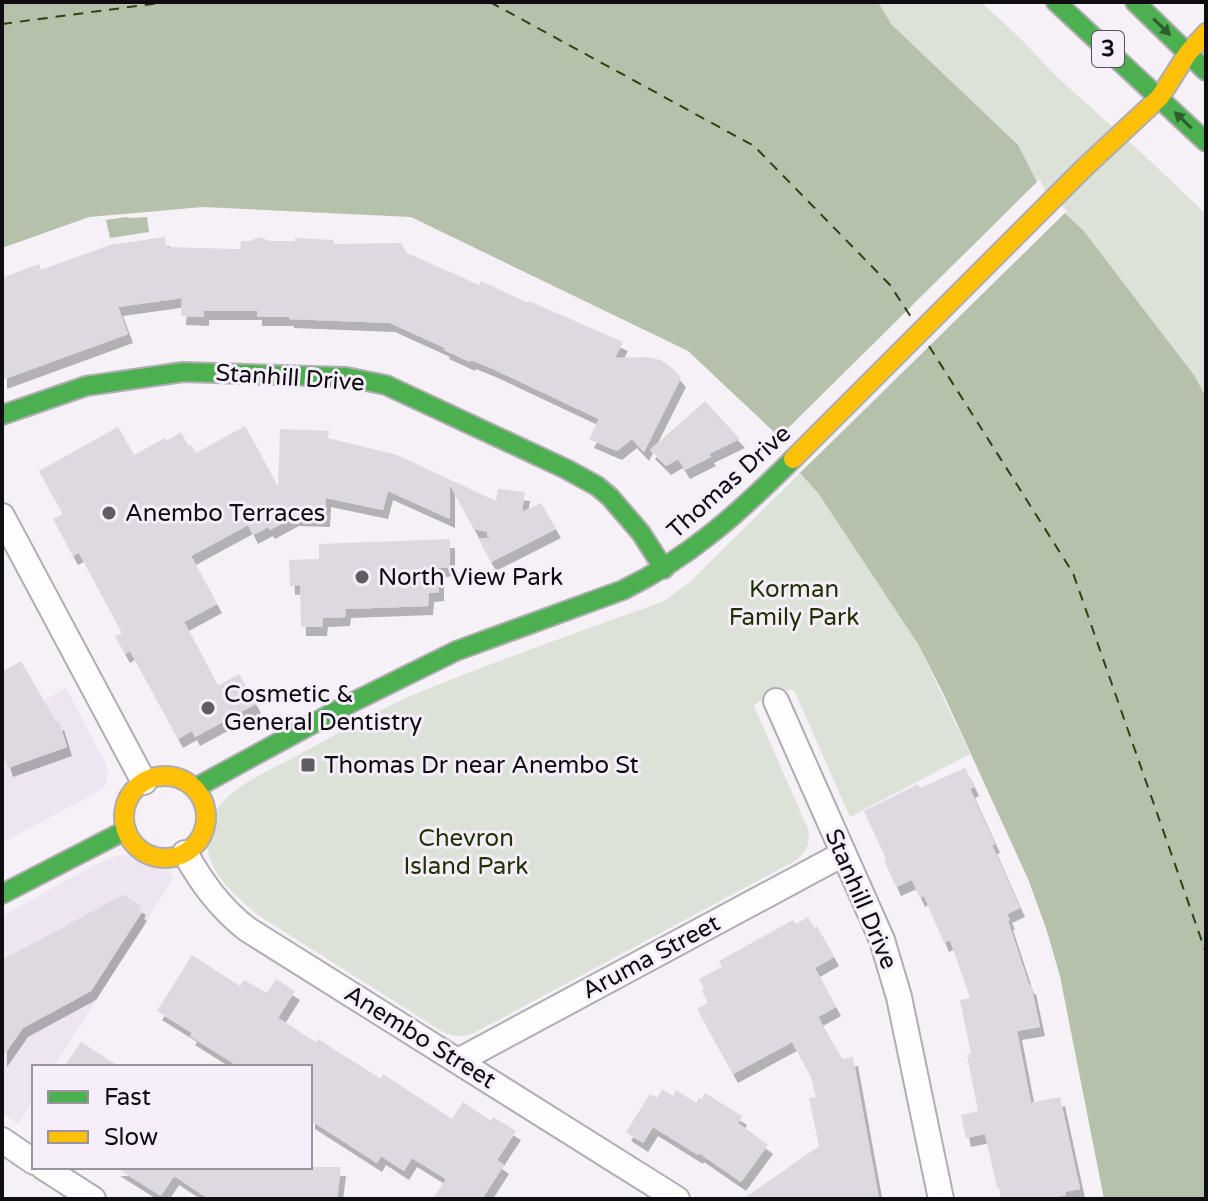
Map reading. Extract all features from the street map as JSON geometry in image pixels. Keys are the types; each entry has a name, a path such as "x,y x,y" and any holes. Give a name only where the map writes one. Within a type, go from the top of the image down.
{"main road":[{"name":"3","path":"1056,2 1206,142"},
{"name":"3","path":"1135,2 1206,74"},
{"path":"1160,97 1188,53 1206,33"},
{"path":"1160,97 1206,74"},
{"name":"Thomas Drive","path":"195,788 349,704 456,651 623,590 687,554 729,520 784,468 1160,97"},
{"name":"Stanhill Drive","path":"2,415 86,386 183,372 346,377 386,385 597,486 641,533 664,569"},
{"path":"163,776 178,778 195,788 203,800 206,822 203,832 196,844 185,853 156,857 138,847 126,830 124,816 129,798 144,782 163,776"},
{"path":"2,894 126,830"}],"street":[{"path":"2,516 144,782"},
{"name":"Stanhill Drive","path":"776,701 882,940 894,976 941,1199"},
{"name":"Anembo Street","path":"185,853 210,893 232,917 677,1199"},
{"name":"Aruma Street","path":"458,1061 843,854"},
{"path":"2,1140 32,1161"},
{"path":"46,1169 93,1199"}],"shaded area":[{"path":"2,2 878,2 892,25 1018,145 1042,192 1083,230 1194,375 1206,397 1206,1199 1104,1199 1060,976 1028,879 918,644 818,493 773,443 774,432 688,351 411,217 203,207 89,217 2,248"},
{"path":"147,217 149,232 110,238 106,220"},
{"path":"66,688 106,764 108,775 105,785 2,843 2,724"},
{"path":"117,856 145,856 164,866 174,877 55,1065 32,1065 32,1102 18,1124 2,1113 2,916 96,864"}],"green space":[{"path":"878,2 981,2 1057,77 1206,214 1206,397 1194,375 1083,230 1042,192 892,25"},
{"name":"Chevron Island Park","path":"800,473 818,493 918,644 970,754 850,817 794,690 768,695 754,706 808,829 808,843 802,855 466,1035 454,1036 443,1032 261,917 219,877 208,852 207,838 216,811 236,790 413,695 664,601 690,582"}],"pier":[{"path":"1040,179 1045,190 1067,211 800,473 773,443"}],"building":[{"path":"165,237 166,247 236,249 240,249 241,241 259,237 270,241 295,241 295,238 334,240 334,244 401,243 407,253 623,342 615,358 661,360 681,378 644,452 632,439 617,451 589,439 599,419 390,323 257,317 257,311 204,311 204,317 181,316 182,298 118,307 128,334 2,380 2,278 39,264 41,270 110,245"},
{"path":"705,401 740,439 685,470 678,459 666,466 650,450"},
{"path":"245,426 278,487 280,429 329,431 328,438 397,455 496,501 498,489 525,492 522,512 541,503 556,529 491,562 478,538 491,538 487,536 488,532 474,529 450,485 450,519 388,491 383,510 326,498 325,518 294,517 253,535 248,525 191,556 217,604 184,622 218,686 239,674 256,704 195,737 192,731 178,739 130,651 125,654 115,636 122,633 79,553 73,556 53,519 63,514 39,471 118,427 134,455 181,432 196,453"},
{"name":"North View Park","path":"450,539 450,567 439,568 439,592 429,593 428,606 346,609 345,617 323,618 322,627 301,627 300,585 290,586 289,560 319,559 319,544"},
{"path":"21,661 56,722 59,721 67,747 8,768 2,749 2,672"},
{"path":"965,768 974,787 970,789 995,844 992,845 1020,908 1007,914 1031,985 1040,1027 1017,1031 1031,1103 1060,1097 1080,1189 1050,1199 1000,1199 985,1134 966,1138 961,1115 978,1111 960,1000 970,998 950,940 944,943 924,896 920,898 912,880 896,887 864,811 918,784 920,788"},
{"path":"123,895 141,906 139,910 142,912 91,991 23,1028 2,1058 2,960"},
{"path":"808,917 814,928 817,926 834,957 815,968 836,1007 818,1017 842,1059 853,1057 879,1199 743,1199 819,1146 809,1098 816,1097 811,1077 792,1042 733,1074 697,1009 708,1003 699,979 722,967 719,961 793,920 796,924"},
{"path":"192,955 240,986 244,980 267,993 276,979 295,991 278,1018 381,1079 383,1074 452,1119 463,1102 491,1121 493,1117 516,1131 497,1160 504,1165 482,1199 433,1199 446,1179 412,1158 404,1171 381,1156 377,1163 312,1121 312,1065 236,1065 157,1011"},
{"path":"81,1042 117,1065 65,1065"},
{"path":"662,1089 673,1096 676,1090 696,1103 705,1093 742,1116 738,1123 768,1145 741,1182 653,1127 643,1143 626,1132 650,1094 657,1098"},
{"path":"341,1167 337,1199 209,1199 174,1176 161,1196 118,1169"}],"ferry route":[{"path":"2,24 167,2"},
{"path":"490,2 754,146 890,285 911,317"},
{"path":"929,346 1073,573 1206,953"}],"traffic: fast":[{"path":"1056,2 1206,142"},
{"path":"1135,2 1206,71"},
{"path":"2,415 86,386 183,372 346,377 386,385 597,486 641,533 664,569"},
{"path":"195,788 349,704 456,651 623,590 647,577 713,532 793,459"},
{"path":"2,894 126,830"}],"traffic: slow":[{"path":"793,459 1084,168 1160,97 1188,53 1206,33"},
{"path":"165,776 181,780 194,788 202,801 206,817 202,833 194,846 181,854 165,858 149,854 136,846 128,833 124,817 128,801 136,788 149,780 165,776"}],"place":[{"name":"Anembo Terraces","path":"109,513"},
{"name":"North View Park","path":"362,577"},
{"name":"Cosmetic & General Dentistry","path":"208,708"},
{"name":"Thomas Dr near Anembo St","path":"308,765"}],"park label":[{"name":"Korman Family Park","path":"794,603"}]}
